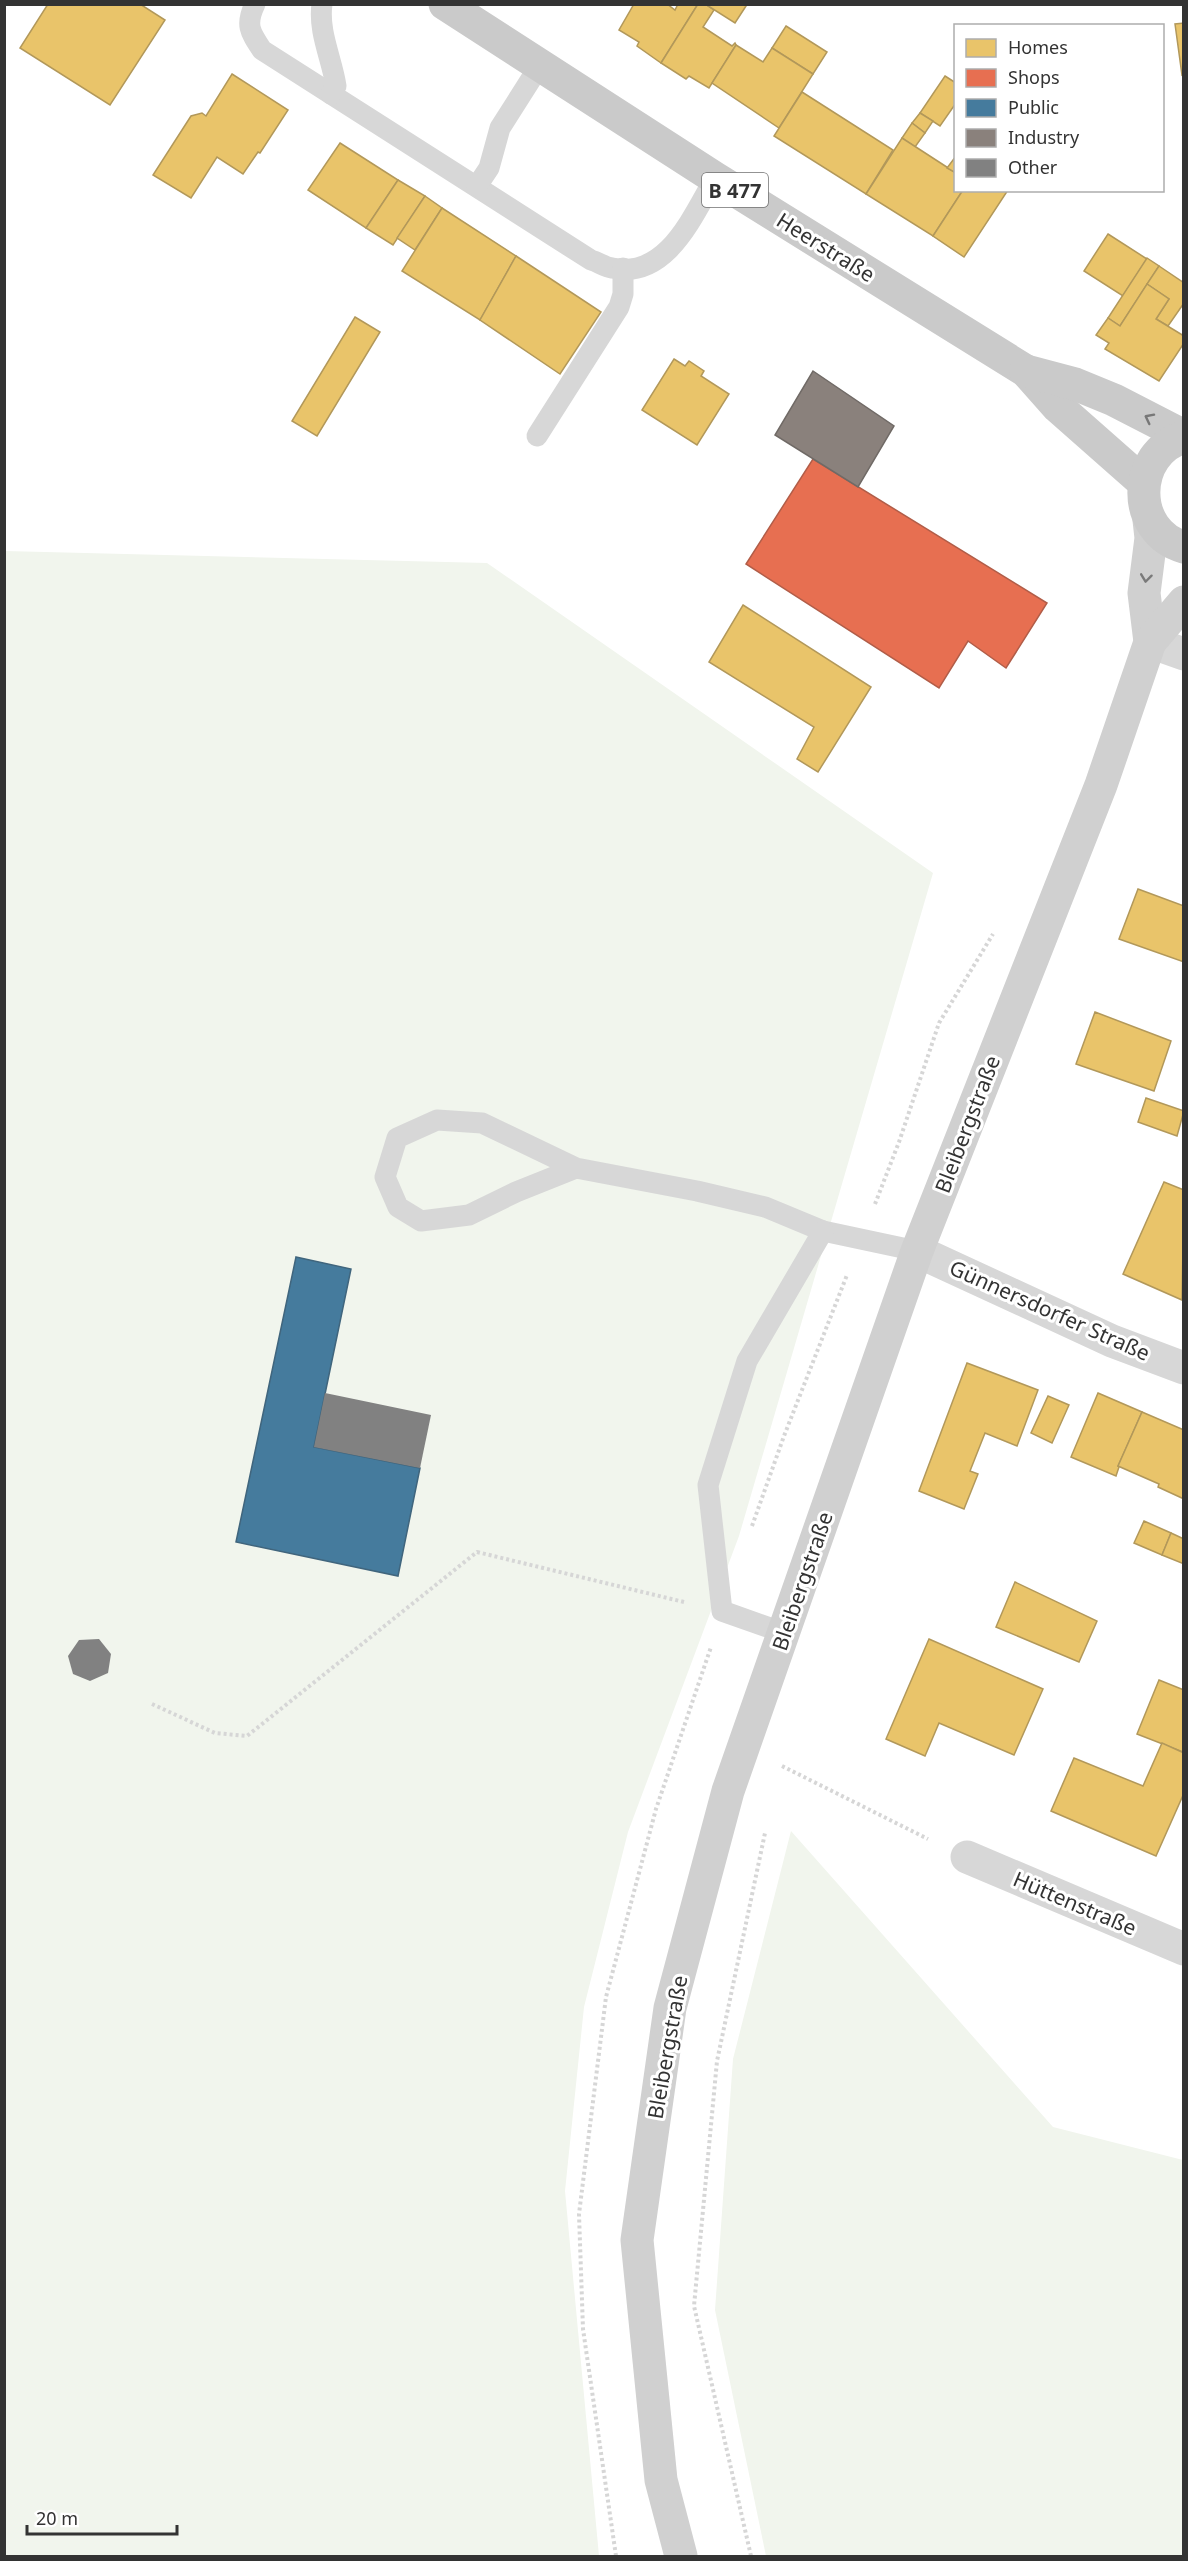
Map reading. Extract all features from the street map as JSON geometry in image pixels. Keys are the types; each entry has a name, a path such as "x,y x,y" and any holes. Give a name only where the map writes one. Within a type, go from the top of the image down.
{"main road":[{"name":"Heerstraße","path":"446,4 715,177 1026,371 1058,406 1143,482"},
{"name":"Heerstraße","path":"1026,371 1085,388 1184,436"},
{"path":"1184,436 1162,449 1150,464 1143,482 1143,501 1149,519 1161,534 1184,547"}],"street":[{"name":"Bleibergstraße","path":"1149,519 1151,538 1144,593 1149,642"},
{"name":"Bleibergstraße","path":"681,2556 661,2480 637,2240 670,2008 728,1791 745,1748 917,1251 1101,785 1149,642 1184,602"},
{"path":"1149,642 1184,654"},
{"name":"Günnersdorfer Straße","path":"917,1251 1112,1341 1184,1368"},
{"name":"Hüttenstraße","path":"967,1857 1184,1949"}],"lane":[{"path":"255,4 248,23 252,35 262,50 591,260 612,268 653,263 673,247 715,177"},
{"path":"322,4 323,33 336,86 331,94"},
{"path":"477,186 489,168 500,128 540,65"},
{"path":"537,436 620,307 623,294 623,268"},
{"path":"576,1168 516,1192 469,1215 421,1221 398,1207 385,1178 397,1138 437,1120 482,1123 576,1168 697,1191 765,1207 823,1231 917,1251"},
{"path":"784,1633 723,1611 708,1485 747,1361 823,1231"}],"path":[{"path":"152,1704 215,1733 248,1736 477,1552 723,1611"},
{"path":"745,1748 967,1857"},
{"path":"751,2556 694,2306 717,2061 766,1825"}],"shaded area":[{"path":"5,551 487,563 933,873 739,1536 628,1832 584,2007 565,2191 599,2556 5,2556"},
{"path":"791,1831 1053,2127 1183,2160 1183,2556 766,2556 715,2310 733,2059"}],"building: Homes":[{"path":"48,4 140,4 165,20 110,105 20,48"},
{"path":"634,4 667,4 675,10 678,4 698,4 661,63 637,46 639,42 619,30"},
{"path":"698,4 705,4 714,10 703,27 732,46 735,43 736,45 709,88 689,76 686,79 661,63"},
{"path":"705,4 744,4 746,6 735,23"},
{"path":"1184,23 1184,74 1182,75 1175,24"},
{"path":"786,26 827,52 813,74 772,48"},
{"path":"736,45 763,62 772,48 813,74 779,128 712,83"},
{"path":"232,74 288,110 260,153 258,152 243,174 217,157 191,198 153,175 191,116 202,113 206,116"},
{"path":"945,76 954,82 954,106 940,126 920,113"},
{"path":"802,92 893,150 866,194 774,136"},
{"path":"920,113 933,121 925,133 912,123"},
{"path":"912,123 925,133 915,147 902,138"},
{"path":"902,138 954,172 954,192 962,192 933,236 866,194"},
{"path":"340,143 398,180 366,228 308,190"},
{"path":"954,159 954,172 947,168"},
{"path":"398,180 425,196 393,245 366,228"},
{"path":"962,192 1007,192 964,257 933,236"},
{"path":"425,196 442,208 415,250 397,238"},
{"path":"442,208 516,256 480,320 402,271"},
{"path":"1108,234 1147,259 1123,296 1084,271"},
{"path":"516,256 601,312 560,374 480,320"},
{"path":"1147,258 1159,266 1120,326 1108,318"},
{"path":"1159,266 1184,283 1184,303 1168,326 1156,319 1169,299 1147,284"},
{"path":"1147,284 1169,299 1156,319 1184,336 1184,343 1159,381 1105,349 1109,343 1096,335 1108,318 1120,326"},
{"path":"355,317 380,332 317,436 292,421"},
{"path":"674,359 685,366 689,361 704,371 701,376 729,394 697,445 642,410"},
{"path":"743,605 871,687 818,772 797,759 814,727 709,662"},
{"path":"1138,889 1184,906 1184,962 1119,939"},
{"path":"1095,1012 1171,1041 1154,1091 1076,1064"},
{"path":"1146,1098 1184,1111 1177,1136 1138,1122"},
{"path":"1164,1182 1184,1190 1182,1300 1123,1274"},
{"path":"967,1363 1038,1390 1017,1446 985,1433 970,1471 978,1474 964,1509 919,1491"},
{"path":"1098,1393 1142,1412 1118,1466 1116,1476 1071,1457"},
{"path":"1048,1396 1069,1405 1052,1443 1031,1433"},
{"path":"1142,1412 1184,1430 1184,1499 1158,1487 1159,1484 1118,1466"},
{"path":"1144,1521 1171,1533 1162,1555 1134,1543"},
{"path":"1171,1533 1184,1539 1184,1564 1162,1555"},
{"path":"1015,1582 1097,1621 1079,1662 996,1627"},
{"path":"929,1639 1043,1689 1014,1755 939,1723 925,1756 886,1739"},
{"path":"1159,1680 1184,1690 1183,1752 1137,1734"},
{"path":"1162,1743 1184,1753 1184,1793 1156,1856 1051,1811 1074,1758 1143,1786"}],"building: Shops":[{"path":"813,459 1047,603 1006,668 968,641 939,688 746,564"}],"building: Public":[{"path":"296,1257 351,1269 314,1447 420,1468 398,1576 236,1542"}],"building: Industry":[{"path":"813,371 894,426 858,487 775,435"}],"building: Other":[{"path":"325,1393 431,1415 420,1468 314,1447"},
{"path":"99,1639 111,1654 108,1673 90,1681 73,1674 68,1656 79,1640"}]}
